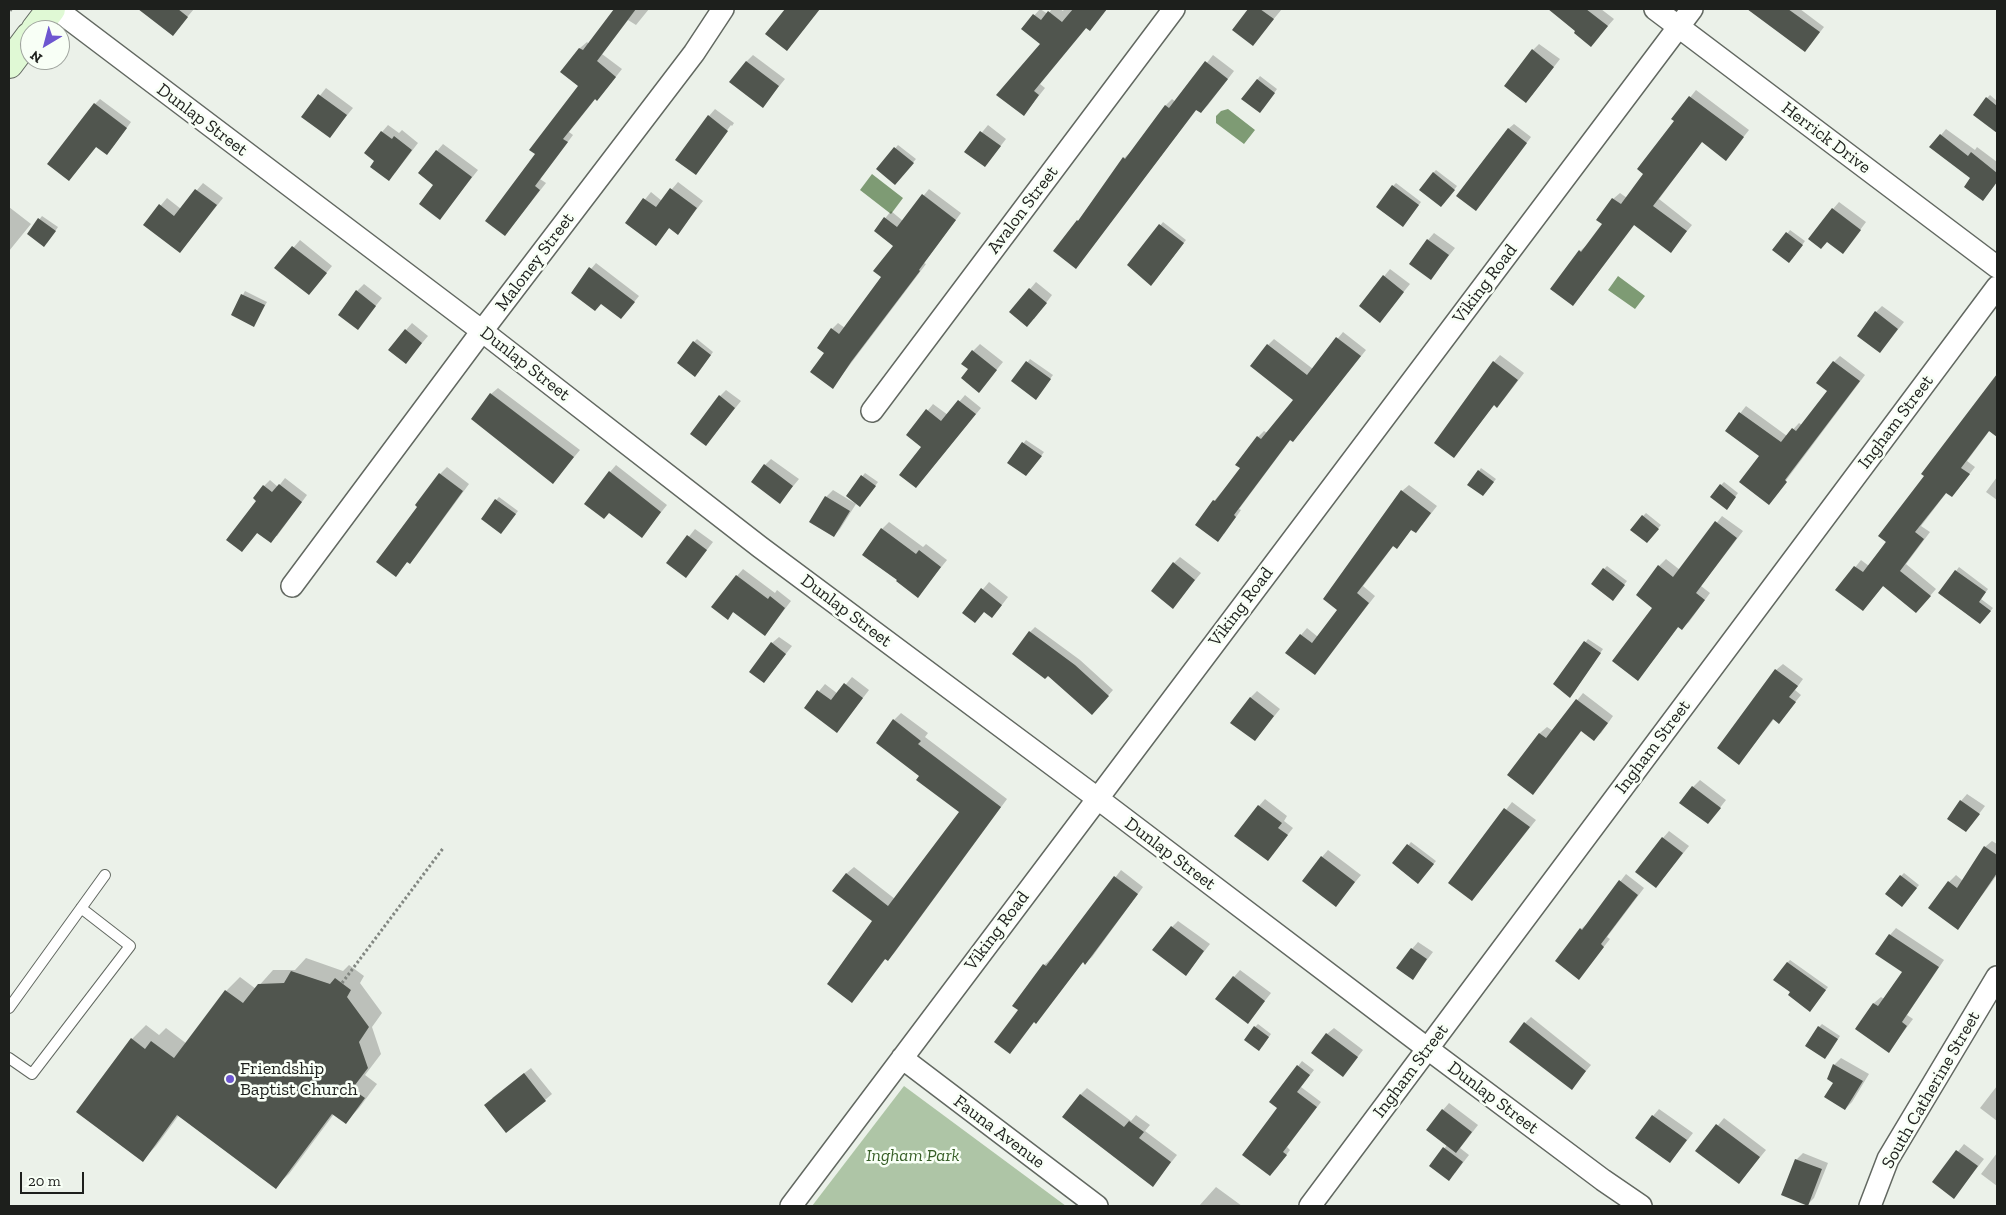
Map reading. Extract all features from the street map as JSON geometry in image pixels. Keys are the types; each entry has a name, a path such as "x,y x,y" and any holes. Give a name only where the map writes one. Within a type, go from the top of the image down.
{"street":[{"path":"43,20 51,9"},
{"name":"Dunlap Street","path":"56,9 482,331 760,546 1428,1049 1603,1180 1641,1206"},
{"name":"Maloney Street","path":"292,586 482,331 694,54 724,9"},
{"name":"Avalon Street","path":"872,411 1174,9"},
{"name":"Herrick Drive","path":"1655,9 1997,267"},
{"name":"Viking Road","path":"791,1206 1692,9"},
{"path":"9,64 20,49"},
{"name":"Ingham Street","path":"1310,1206 1997,287"},
{"name":"South Catherine Street","path":"1870,1206 1888,1159 1997,977"},
{"name":"Fauna Avenue","path":"902,1058 1097,1206"}],"lane":[{"path":"9,1008 105,875"},
{"path":"9,1058 32,1074 130,946 81,908"}],"path":[{"path":"342,983 444,847"}],"green space":[{"name":"Ingham Park","path":"904,1086 1066,1206 812,1206"}],"shaded area":[{"path":"1228,109 1255,130 1244,144 1216,123 1216,116 1221,111"},
{"path":"872,174 903,198 891,214 860,190"},
{"path":"1618,276 1645,296 1635,309 1608,290"}],"building":[{"path":"138,9 178,9 188,17 173,36"},
{"path":"614,9 636,9 597,61 616,77 597,101 595,99 563,139 568,142 535,186 540,190 505,236 485,221 535,154 529,150 578,86 560,72 579,48 583,50"},
{"path":"785,9 820,9 787,51 765,34"},
{"path":"1073,9 1107,9 1090,31 1086,28 1034,91 1039,95 1024,116 996,95 1040,44 1021,29 1033,14 1041,20 1048,11 1062,22"},
{"path":"1248,9 1260,9 1274,19 1253,46 1232,30"},
{"path":"1548,9 1586,9 1608,26 1591,47"},
{"path":"1747,9 1788,9 1820,32 1805,52"},
{"path":"1532,49 1554,67 1526,103 1504,86"},
{"path":"746,61 779,86 763,108 729,82"},
{"path":"1205,61 1228,79 1201,113 1196,110 1076,269 1053,251 1078,221 1123,157 1125,159 1165,105 1169,108"},
{"path":"1257,79 1275,93 1260,113 1241,99"},
{"path":"318,94 347,115 330,138 301,117"},
{"path":"1689,96 1744,137 1726,161 1702,142 1653,206 1687,231 1671,253 1634,225 1573,306 1550,289 1579,250 1581,252 1602,224 1596,220 1612,198 1621,204 1643,174 1637,169 1674,121 1671,119"},
{"path":"1986,97 1997,106 1997,133 1973,115"},
{"path":"94,103 127,128 107,155 96,147 69,181 47,164"},
{"path":"708,115 728,131 696,175 675,160"},
{"path":"1508,128 1527,143 1476,211 1456,196"},
{"path":"381,131 392,139 394,136 412,150 389,181 370,167 374,161 364,153"},
{"path":"980,131 1001,146 985,167 964,152"},
{"path":"1940,134 1968,156 1971,152 1997,173 1997,182 1983,201 1964,187 1970,178 1929,147"},
{"path":"894,147 914,163 895,185 876,169"},
{"path":"436,150 472,177 440,220 419,204 433,185 418,173"},
{"path":"1433,172 1455,190 1441,207 1419,190"},
{"path":"1392,185 1419,205 1403,227 1376,207"},
{"path":"670,188 697,208 678,235 669,228 656,246 625,223 643,198 656,207"},
{"path":"195,189 217,205 180,253 143,225 159,204 174,216"},
{"path":"922,194 956,220 833,389 810,372 824,353 817,348 831,328 839,334 881,277 873,271 893,246 874,231 884,217 897,227"},
{"path":"1832,208 1861,230 1843,254 1827,242 1821,249 1808,239"},
{"path":"38,218 56,231 44,247 27,234"},
{"path":"1159,224 1184,243 1151,286 1127,265"},
{"path":"1786,232 1803,245 1789,263 1772,250"},
{"path":"1427,239 1449,255 1431,280 1409,264"},
{"path":"292,246 327,273 309,295 274,268"},
{"path":"589,267 635,302 621,319 601,304 595,311 571,293"},
{"path":"1383,275 1404,292 1380,323 1359,306"},
{"path":"1029,288 1047,303 1027,327 1009,312"},
{"path":"356,290 376,306 358,330 338,315"},
{"path":"241,294 265,305 254,327 231,315"},
{"path":"1875,311 1898,329 1880,353 1857,336"},
{"path":"405,329 422,343 406,364 388,350"},
{"path":"1336,337 1361,356 1293,442 1290,440 1234,515 1236,517 1218,542 1195,525 1240,468 1235,465 1257,436 1261,439 1293,400 1250,366 1267,344 1307,375"},
{"path":"693,341 711,355 695,377 677,363"},
{"path":"972,350 997,370 979,393 961,378 968,369 961,364"},
{"path":"1026,361 1051,379 1036,400 1011,381"},
{"path":"1493,361 1518,380 1497,408 1494,405 1454,458 1434,443"},
{"path":"1833,361 1860,381 1785,480 1787,482 1769,505 1739,482 1759,456 1725,431 1739,412 1781,442 1792,428 1796,431 1827,391 1816,383"},
{"path":"1997,374 1997,437 1989,431 1961,468 1970,474 1952,497 1946,493 1915,532 1924,539 1900,571 1931,596 1916,613 1883,586 1863,611 1835,590 1854,566 1863,572 1886,542 1878,536 1924,476 1921,474"},
{"path":"490,393 574,457 553,484 471,419"},
{"path":"719,395 735,408 706,446 690,434"},
{"path":"958,400 976,414 916,488 899,475 921,447 906,435 926,409 941,421"},
{"path":"1022,442 1042,456 1026,476 1007,463"},
{"path":"764,464 793,486 780,504 751,482"},
{"path":"1478,470 1494,482 1483,496 1467,485"},
{"path":"609,471 661,512 642,538 609,513 604,519 584,504"},
{"path":"439,473 463,491 410,564 407,562 396,577 376,562 417,507 415,505"},
{"path":"861,475 876,486 860,507 846,496"},
{"path":"279,484 302,502 271,543 257,533 242,552 226,540 256,501 253,498 263,485 272,492"},
{"path":"1720,484 1736,497 1727,510 1710,497"},
{"path":"1401,490 1431,513 1416,533 1411,530 1397,549 1393,546 1357,593 1369,603 1315,675 1285,653 1300,634 1312,643 1337,610 1323,599"},
{"path":"825,496 850,511 834,537 809,522"},
{"path":"495,499 516,514 501,534 481,519"},
{"path":"1642,515 1659,529 1647,543 1630,530"},
{"path":"1715,521 1737,538 1696,593 1705,600 1682,630 1678,627 1638,681 1612,661 1652,608 1636,595 1658,565 1673,577"},
{"path":"881,528 916,554 919,550 941,567 918,598 862,555"},
{"path":"687,535 707,550 686,578 666,563"},
{"path":"1173,562 1195,580 1173,609 1151,591"},
{"path":"1603,568 1625,585 1613,601 1591,584"},
{"path":"1955,570 1986,592 1979,602 1991,611 1980,624 1938,593"},
{"path":"736,575 768,599 770,596 785,608 765,636 733,612 728,620 711,607"},
{"path":"981,588 1002,605 992,618 984,612 975,623 962,613"},
{"path":"1029,631 1075,665 1109,696 1092,715 1048,676 1045,679 1012,654"},
{"path":"1584,641 1601,653 1570,698 1553,684"},
{"path":"771,642 786,654 764,683 749,672"},
{"path":"1775,669 1798,686 1789,697 1796,702 1779,724 1773,719 1739,765 1717,748"},
{"path":"844,683 863,698 837,733 804,708 817,690 831,700"},
{"path":"1250,697 1274,716 1255,741 1230,723"},
{"path":"1576,699 1608,723 1594,741 1581,731 1533,795 1507,775 1539,733 1546,738"},
{"path":"893,719 921,741 918,744 1001,807 888,961 885,959 852,1003 827,984 872,921 832,891 846,873 888,906 959,812 916,780 919,776 876,743"},
{"path":"1692,786 1721,808 1708,824 1679,803"},
{"path":"1960,800 1980,814 1966,832 1947,819"},
{"path":"1258,805 1282,823 1278,828 1288,835 1268,861 1234,836"},
{"path":"1504,808 1530,827 1472,901 1448,883"},
{"path":"1662,837 1683,853 1656,888 1635,872"},
{"path":"1407,844 1434,864 1418,884 1392,863"},
{"path":"1984,846 1997,855 1997,873 1958,930 1928,908 1948,881 1957,888"},
{"path":"1321,856 1355,882 1336,907 1302,881"},
{"path":"1900,875 1917,888 1902,907 1885,894"},
{"path":"1114,876 1138,894 1085,965 1083,962 1036,1024 1034,1022 1010,1054 994,1042 1018,1010 1012,1006 1043,964 1046,966"},
{"path":"1619,880 1638,895 1601,944 1604,947 1579,980 1555,961 1580,928 1582,930"},
{"path":"1171,926 1204,951 1186,976 1152,950"},
{"path":"1889,934 1939,967 1902,1022 1907,1026 1889,1053 1855,1029 1873,1003 1878,1006 1902,972 1875,954"},
{"path":"1411,948 1427,959 1413,980 1396,968"},
{"path":"1787,962 1826,990 1810,1012 1788,995 1790,992 1773,980"},
{"name":"Friendship Baptist Church","path":"291,971 330,984 335,978 351,990 347,997 369,1027 359,1042 368,1068 352,1089 365,1098 346,1124 332,1114 276,1189 177,1115 143,1162 76,1112 131,1038 145,1049 151,1041 174,1058 225,990 243,1003 258,984 284,983"},
{"path":"1233,976 1265,1001 1248,1024 1215,999"},
{"path":"1524,1022 1586,1071 1572,1090 1509,1042"},
{"path":"1254,1026 1269,1037 1259,1051 1244,1040"},
{"path":"1818,1026 1838,1039 1825,1059 1805,1046"},
{"path":"1326,1033 1358,1057 1343,1077 1311,1053"},
{"path":"1833,1064 1863,1081 1845,1110 1824,1097 1833,1083 1827,1079"},
{"path":"1297,1065 1310,1075 1297,1092 1317,1107 1283,1152 1287,1155 1270,1176 1242,1155 1277,1108 1269,1102"},
{"path":"524,1073 546,1101 506,1133 484,1105"},
{"path":"1080,1094 1124,1127 1129,1121 1144,1132 1139,1138 1171,1162 1153,1187 1062,1117"},
{"path":"1442,1109 1472,1132 1456,1153 1426,1130"},
{"path":"1652,1115 1687,1140 1670,1163 1635,1138"},
{"path":"1716,1124 1760,1157 1739,1184 1695,1151"},
{"path":"1443,1147 1463,1162 1449,1181 1429,1166"},
{"path":"1956,1150 1978,1166 1954,1199 1932,1182"},
{"path":"1795,1159 1822,1169 1808,1206 1781,1195"}],"place":[{"name":"Friendship Baptist Church","path":"230,1079"}]}
